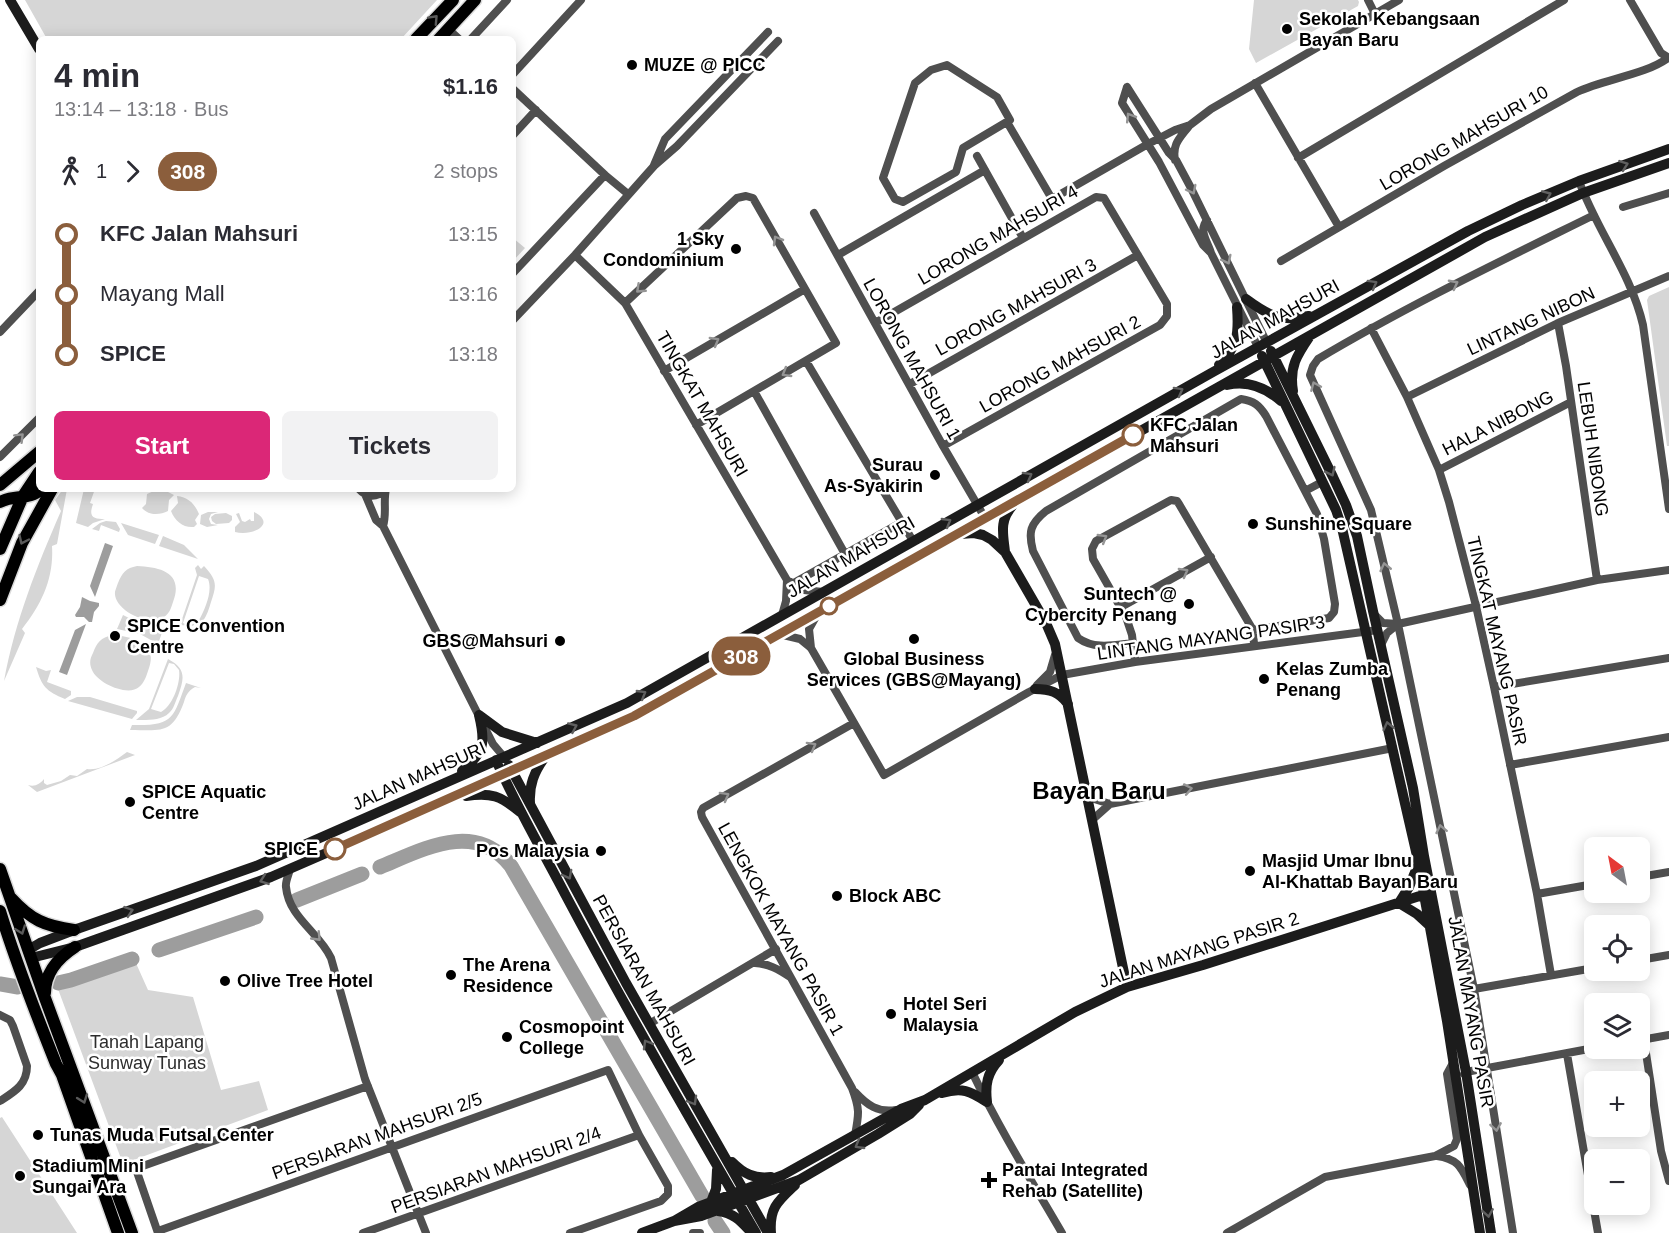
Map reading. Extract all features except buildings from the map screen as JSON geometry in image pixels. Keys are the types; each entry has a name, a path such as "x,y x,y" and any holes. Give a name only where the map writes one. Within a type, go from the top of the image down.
{"main road":[{"path":"419,36 453,0"},
{"path":"442,36 476,0"},
{"path":"0,485 36,455"},
{"path":"0,549 23,496 36,476"},
{"path":"0,502 10,497 32,496 37,492"},
{"path":"0,600 22,543 50,492"},
{"path":"0,869 28,955 132,1233"},
{"path":"8,895 31,917 42,923 74,930"},
{"path":"0,911 48,1044 62,1074 118,1233"},
{"path":"11,945 28,955"},
{"path":"45,998 45,987 54,964 75,947"},
{"path":"28,955 25,964 61,1063 62,1074"}],"street":[{"path":"10,0 36,45"},
{"path":"474,36 507,0"},
{"path":"516,71 581,0"},
{"path":"1368,0 1375,14"},
{"path":"1007,122 1052,199 1148,144 1190,124 1211,109 1399,0"},
{"path":"1298,158 1564,0"},
{"path":"1630,0 1661,53 1668,58"},
{"path":"448,29 456,36"},
{"path":"654,166 665,139 768,32"},
{"path":"516,317 654,166 677,146 778,41"},
{"name":"LORONG MAHSURI 10","path":"1281,261 1577,92 1591,85 1657,66 1668,58"},
{"path":"947,65 997,97 1010,120 1007,122 963,148 956,172 903,202 894,199 883,178 915,83 931,70 947,65"},
{"path":"1255,83 1339,227"},
{"path":"1176,160 1169,153 1127,87 1122,103 1170,182 1203,245 1211,253 1242,303 1279,318 1300,318 1319,314"},
{"path":"516,92 628,194"},
{"path":"516,132 536,110"},
{"path":"1190,124 1175,144 1176,160 1207,220 1262,345"},
{"name":"JALAN MAHSURI","path":"28,955 40,943 256,866 454,777 627,703 977,504 1468,231 1579,181 1669,149"},
{"path":"977,156 1023,238"},
{"name":"JALAN MAHSURI","path":"28,955 75,947 271,877 634,716 1485,237 1583,193 1669,163"},
{"path":"838,255 985,170"},
{"path":"516,270 605,175"},
{"path":"1579,181 1640,308 1669,509"},
{"path":"1623,207 1669,193"},
{"path":"625,303 737,198 746,196 753,198 836,343 696,424"},
{"name":"LORONG MAHSURI 4","path":"875,323 1096,197 1104,198 1167,304 1167,316 1160,325"},
{"name":"LORONG MAHSURI 1","path":"814,213 985,518"},
{"path":"1371,328 1594,215"},
{"path":"1207,220 1202,230 1211,253"},
{"name":"TINGKAT MAHSURI","path":"575,255 625,303 790,582"},
{"name":"LORONG MAHSURI 3","path":"910,384 1138,255"},
{"name":"LINTANG NIBON","path":"1407,397 1558,323 1669,276"},
{"path":"664,371 805,289"},
{"path":"1,328 36,294"},
{"path":"1213,372 1228,356 1236,342 1242,303"},
{"name":"LEBUH NIBONG","path":"1558,323 1597,580"},
{"name":"LORONG MAHSURI 2","path":"943,446 1160,325"},
{"name":"JALAN MAYANG PASIR","path":"1371,328 1318,359 1310,375 1371,510 1398,624 1474,989 1514,1233"},
{"name":"TINGKAT MAYANG PASIR","path":"1371,328 1407,397 1439,470 1476,606 1494,687 1537,894 1551,975"},
{"path":"1210,391 1230,384 1248,383 1257,385 1290,403 1296,356 1312,333"},
{"name":"JALAN MAYANG PASIR","path":"1262,345 1290,403 1342,528 1418,865 1428,893 1466,1072 1491,1233"},
{"path":"806,361 913,541"},
{"path":"754,391 845,554"},
{"path":"1134,643 1096,646 1078,638 1033,551 1029,537 1036,519 1046,511 1241,399 1252,401 1260,407 1317,514 1324,539 1335,604 1334,612 1329,618 1252,630"},
{"name":"HALA NIBONG","path":"1439,470 1571,402"},
{"name":"JALAN MAYANG PASIR","path":"1290,403 1347,505 1357,536 1413,788 1424,856 1430,925 1480,1233"},
{"path":"0,457 36,421"},
{"path":"1305,491 1322,482"},
{"path":"362,492 374,496 383,492"},
{"name":"PERSIARAN MAHSURI","path":"362,492 376,520 383,526 508,773 530,805 649,1024 722,1151 754,1233"},
{"name":"PERSIARAN MAHSURI","path":"383,526 386,519 385,492"},
{"path":"1005,552 1002,525 1004,516 1017,500"},
{"path":"1136,662 1131,630 1093,558 1093,545 1106,535 1171,500 1177,501 1211,557 1252,630 1254,645"},
{"path":"790,582 902,522"},
{"path":"956,534 974,533 983,536 992,540 1005,552 1046,623 1055,644 1127,987"},
{"path":"1120,607 1211,557"},
{"path":"1373,611 1380,621 1398,624 1597,580 1669,570"},
{"path":"790,582 804,590 823,592"},
{"path":"782,615 790,582"},
{"path":"811,648 809,629 819,611"},
{"path":"1381,645 1387,633 1398,624"},
{"name":"LINTANG MAYANG PASIR 3","path":"1032,690 1062,675 1136,662 1378,630"},
{"path":"779,634 801,639 811,648 884,775 1032,690 1050,672 1055,655 1055,644"},
{"path":"1494,687 1669,658"},
{"path":"1032,690 1054,691 1061,695 1068,704"},
{"path":"479,715 502,732 537,743"},
{"path":"454,777 473,761 483,747 483,730 479,715"},
{"name":"LENGKOK MAYANG PASIR 1","path":"854,723 703,808 701,812 852,1088 859,1106 855,1135"},
{"path":"1510,765 1669,737"},
{"path":"1088,797 1110,804 1393,748"},
{"path":"530,805 534,774 545,756"},
{"name":"PERSIARAN MAHSURI","path":"508,773 523,814 605,971 717,1168 769,1233"},
{"path":"453,798 490,794 502,799 523,814"},
{"path":"1092,820 1110,804"},
{"path":"1418,865 1399,903 1418,914 1430,925"},
{"path":"291,869 285,886 292,909 328,950 368,1086 426,1233"},
{"path":"1650,875 1669,872"},
{"path":"1537,894 1584,886"},
{"name":"JALAN MAYANG PASIR 2","path":"741,1196 901,1109 928,1098 1075,1012 1127,987 1428,893"},
{"path":"649,1024 776,950"},
{"path":"1650,958 1669,955"},
{"path":"753,963 767,964 792,978"},
{"path":"1474,989 1584,970"},
{"path":"0,1015 9,1020 27,1066 25,1079 21,1085 0,1101"},
{"path":"1650,1039 1669,1035"},
{"path":"1458,1095 1460,1079 1466,1072 1584,1050"},
{"path":"987,1102 985,1086 989,1075 992,1068 1007,1052"},
{"path":"1567,1054 1598,1233"},
{"path":"1452,1056 1466,1072"},
{"path":"1227,1233 1325,1177 1435,1156 1454,1146 1457,1139 1447,1074 1452,1056"},
{"path":"1645,1059 1661,1151 1669,1177"},
{"name":"PERSIARAN MAHSURI 2/5","path":"158,1232 608,1070 639,1135"},
{"path":"972,1072 1062,1233"},
{"path":"158,1232 137,1172 140,1167 368,1086"},
{"name":"LENGKOK MAYANG PASIR 1","path":"852,1088 862,1099 878,1110 901,1109"},
{"path":"928,1098 951,1090 970,1091 987,1102"},
{"name":"JALAN MAYANG PASIR 2","path":"741,1196 799,1180 910,1114 928,1098"},
{"path":"570,1233 661,1201 668,1194 668,1186 639,1135"},
{"name":"PERSIARAN MAHSURI 2/4","path":"363,1233 639,1135"},
{"path":"722,1151 740,1170 752,1177 783,1175"},
{"path":"1435,1156 1455,1161 1461,1167 1473,1192"},
{"path":"714,1206 717,1168"},
{"path":"769,1233 773,1209 799,1180"},
{"path":"642,1233 674,1221 696,1208 714,1206 741,1196"},
{"path":"714,1206 735,1216 754,1233"},
{"path":"693,1233 700,1233"}],"green space":[{"path":"25,0 437,0 404,36 45,36"},
{"name":"Sekolah Kebangsaan Bayan Baru","path":"1254,0 1358,0 1359,2 1358,6 1256,63 1249,49"},
{"path":"516,240 525,248 516,258"},
{"path":"1669,287 1669,446 1667,446 1647,300 1649,296"},
{"path":"61,492 66,492 57,544 52,546 49,580 41,600 22,629 25,633 4,681 14,637 28,594 61,511 55,500"},
{"path":"83,492 94,492 90,503 93,504 92,515 95,518 105,519 88,527 76,523"},
{"path":"168,492 174,495 169,500 168,511 155,514 142,508 146,504 147,494"},
{"path":"177,496 188,499 197,510 199,514 194,527 183,525 173,515 171,511 178,503"},
{"path":"218,512 211,514 209,519 211,524 218,525 207,527 200,524 201,515"},
{"path":"254,512 261,517 263,525 248,533 235,532 235,527 240,522 236,514 239,513 242,521 250,519 254,521"},
{"path":"226,513 232,516 229,523 216,524 212,521 211,517 215,514"},
{"path":"106,521 116,522 120,529 119,532 101,525 99,531 92,529"},
{"path":"121,523 159,535 155,544 128,535"},
{"path":"163,536 184,545 198,559 159,546"},
{"path":"198,565 201,569 204,566 214,579 214,591 203,621 192,626 180,625 197,575 195,568","holes":["199,576 208,579 209,594 199,620 191,624 183,623"]},
{"path":"137,566 162,570 173,578 176,592 170,610 158,620 142,619 126,611 116,599 115,591 121,576 127,570"},
{"path":"123,615 143,625 163,630 158,644 140,634 117,629"},
{"path":"112,635 137,640 148,648 151,661 146,678 134,690 106,684 95,675 90,665 96,646 102,639"},
{"path":"168,659 174,663 181,671 182,684 178,696 172,710 166,716 153,720 136,720 149,709","holes":["169,663 174,664 179,670 179,675 177,687 169,705 161,712 151,709"]},
{"path":"36,667 46,671 51,670 47,682 71,691 71,695 65,699 49,691 40,679"},
{"path":"186,683 201,688 195,687 189,692 180,713 170,725 158,730 130,730 132,725 156,724 170,718"},
{"path":"77,697 90,697 137,711 137,713 132,719 68,701"},
{"path":"127,752 135,755 37,792 28,785 37,785 44,779 47,785 61,781 70,775 77,776 87,769 108,764"},
{"name":"Tanah Lapang Sunway Tunas","path":"135,961 148,990 193,997 221,1090 259,1081 268,1110 123,1164 58,989"},
{"name":"Stadium Mini Sungai Ara","path":"2,1117 77,1233 0,1233 0,1118"}],"shaded area":[{"path":"105,543 113,546 95,597 90,586"},
{"path":"82,597 99,603 92,622 75,615"},
{"path":"86,624 67,675 59,672 75,630"}],"waterway":[{"path":"380,867 431,847 448,842 465,841 482,844 497,852 511,866 702,1196"},
{"path":"297,900 362,874"},
{"path":"159,950 256,917"},
{"path":"58,983 132,959"},
{"path":"0,984 18,987"},
{"path":"715,1221 723,1233"}],"bus line":[{"name":"308","path":"335,849 634,716 1133,435"}],"place":[{"name":"Sekolah Kebangsaan Bayan Baru","path":"1287,29"},
{"name":"MUZE @ PICC","path":"632,65"},
{"name":"1 Sky Condominium","path":"736,249"},
{"name":"KFC Jalan Mahsuri","path":"1133,435"},
{"name":"Surau As-Syakirin","path":"935,475"},
{"name":"Sunshine Square","path":"1253,524"},
{"name":"Suntech @ Cybercity Penang","path":"1189,604"},
{"name":"SPICE Convention Centre","path":"115,636"},
{"name":"Global Business Services (GBS@Mayang)","path":"914,639"},
{"name":"GBS@Mahsuri","path":"560,641"},
{"name":"Kelas Zumba Penang","path":"1264,679"},
{"name":"SPICE Aquatic Centre","path":"130,802"},
{"name":"SPICE","path":"335,849"},
{"name":"Pos Malaysia","path":"601,851"},
{"name":"Masjid Umar Ibnu Al-Khattab Bayan Baru","path":"1250,871"},
{"name":"Block ABC","path":"837,896"},
{"name":"The Arena Residence","path":"451,975"},
{"name":"Olive Tree Hotel","path":"225,981"},
{"name":"Hotel Seri Malaysia","path":"891,1014"},
{"name":"Cosmopoint College","path":"507,1037"},
{"name":"Tunas Muda Futsal Center","path":"38,1135"},
{"name":"Stadium Mini Sungai Ara","path":"20,1176"},
{"name":"Pantai Integrated Rehab (Satellite)","path":"989,1180"}],"district":[{"name":"Bayan Baru","path":"1099,790"}]}
